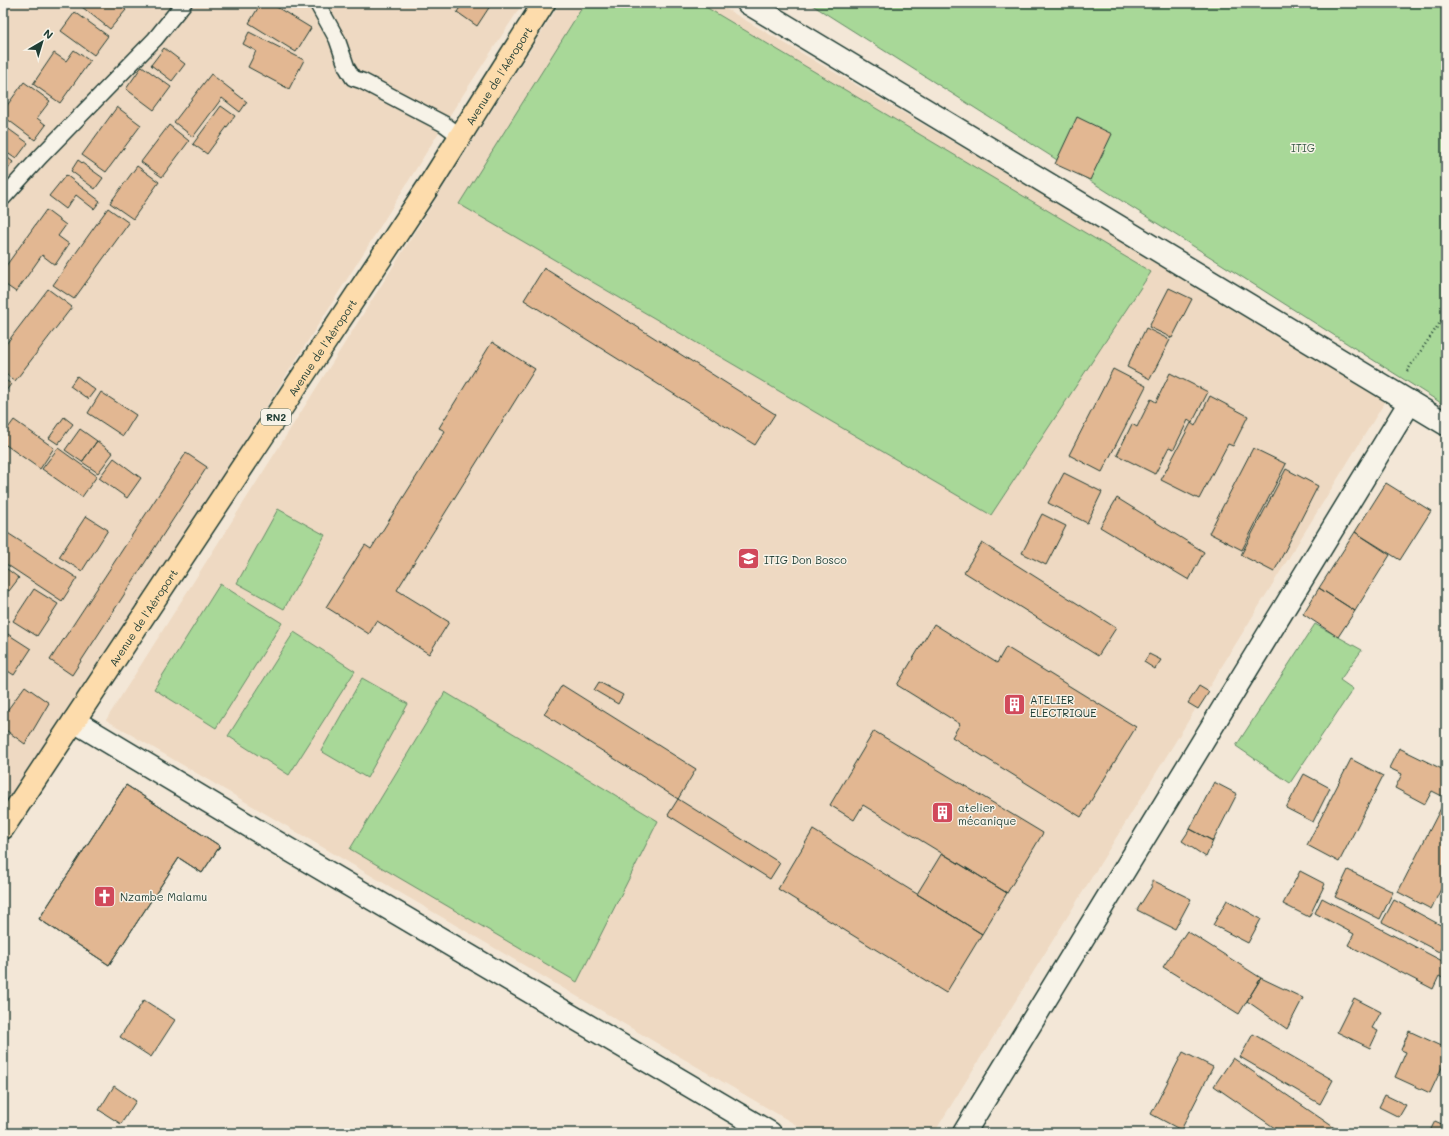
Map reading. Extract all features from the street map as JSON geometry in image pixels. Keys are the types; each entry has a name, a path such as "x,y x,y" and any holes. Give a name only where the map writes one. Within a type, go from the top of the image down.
{"highway":[{"name":"Avenue de l'Aéroport","path":"3,828 460,136 544,3"}],"street":[{"path":"751,4 1446,424"},
{"path":"964,1133 1401,397"},
{"path":"74,721 276,842 770,1133"}],"lane":[{"path":"3,198 40,157 155,39 184,3"},
{"path":"317,3 337,39 347,68 353,78 362,81 444,124 460,136"}],"path":[{"path":"1401,397 1446,314"}],"shaded area":[{"path":"3,3 523,3 444,124 95,678 3,819"},
{"name":"ITIG Don Bosco","path":"560,3 716,3 1388,397 934,1133 810,1133 106,720"}],"green space":[{"path":"585,3 699,3 1151,272 991,515 459,204"},
{"name":"ITIG","path":"809,3 1446,3 1446,407 1438,401"},
{"path":"278,509 325,535 284,609 237,583"},
{"path":"220,584 282,623 216,728 154,689"},
{"path":"1315,624 1362,650 1340,680 1353,689 1290,783 1236,746"},
{"path":"294,632 355,671 289,775 228,736"},
{"path":"362,678 408,704 367,778 321,751"},
{"path":"445,692 658,821 577,982 350,849"}],"building":[{"path":"85,3 117,3 126,10 110,29 82,7"},
{"path":"261,3 270,3 311,28 296,52 249,23"},
{"path":"463,3 492,3 477,26 457,12"},
{"path":"75,12 108,36 94,55 61,31"},
{"path":"249,32 304,60 289,89 248,67 256,51 243,44"},
{"path":"164,48 185,64 172,81 151,65"},
{"path":"74,50 90,61 60,103 33,84 54,53 66,61"},
{"path":"142,66 171,87 154,110 126,89"},
{"path":"211,74 247,102 240,112 222,98 193,137 174,122"},
{"path":"24,82 50,101 37,118 46,125 35,140 3,116 3,111"},
{"path":"221,106 235,116 207,154 193,144"},
{"path":"117,107 141,125 106,172 82,155"},
{"path":"1077,117 1112,134 1090,180 1055,164"},
{"path":"3,125 28,143 16,159 3,150"},
{"path":"169,125 189,141 162,177 141,162"},
{"path":"3,154 13,162 3,176"},
{"path":"78,160 103,178 95,189 71,171"},
{"path":"137,166 159,182 133,219 110,203"},
{"path":"66,175 100,201 94,209 76,195 66,209 49,196"},
{"path":"108,208 129,223 74,299 53,285"},
{"path":"46,210 66,225 58,236 69,244 55,265 42,255 16,292 3,283 3,270"},
{"path":"544,268 775,414 755,445 524,300"},
{"path":"1169,288 1192,299 1172,338 1149,327"},
{"path":"48,289 72,307 15,381 3,372 3,348"},
{"path":"1146,328 1170,340 1150,379 1127,367"},
{"path":"492,342 535,369 397,590 449,622 429,654 377,621 369,634 326,607 365,545 371,549 445,431 439,428"},
{"path":"1113,369 1146,386 1102,472 1069,455"},
{"path":"1170,373 1208,392 1192,423 1188,420 1174,449 1169,447 1155,474 1117,455 1132,424 1137,427 1151,399 1156,402"},
{"path":"77,376 95,390 88,399 70,386"},
{"path":"3,378 11,384 3,395"},
{"path":"101,392 136,415 123,436 88,413"},
{"path":"1210,396 1248,416 1233,446 1228,444 1199,499 1161,480 1191,423 1195,426"},
{"path":"64,417 73,424 58,444 49,438"},
{"path":"14,420 54,448 40,469 3,443 3,435"},
{"path":"80,429 97,441 82,462 65,450"},
{"path":"97,441 113,453 98,473 82,462"},
{"path":"58,448 97,476 82,497 42,469"},
{"path":"1253,448 1286,464 1242,550 1209,533"},
{"path":"186,453 207,467 72,675 50,660"},
{"path":"114,458 141,478 127,498 99,478"},
{"path":"1286,469 1318,486 1274,572 1241,555"},
{"path":"1064,473 1102,492 1087,523 1048,503"},
{"path":"1386,483 1431,511 1400,560 1355,532"},
{"path":"1117,498 1204,552 1189,580 1100,527"},
{"path":"1042,514 1066,526 1046,565 1022,553"},
{"path":"86,516 108,530 82,571 59,557"},
{"path":"3,530 77,578 62,601 3,562"},
{"path":"1355,532 1390,555 1355,611 1319,588"},
{"path":"982,543 1116,628 1098,656 964,572"},
{"path":"3,566 19,578 9,591 3,587"},
{"path":"1319,588 1355,611 1338,637 1303,614"},
{"path":"34,589 58,604 37,636 13,621"},
{"name":"ATELIER ELECTRIQUE","path":"934,624 997,663 1006,647 1136,727 1081,817 952,737 960,724 897,685"},
{"path":"3,631 31,649 14,675 3,668"},
{"path":"1149,654 1161,660 1155,669 1144,662"},
{"path":"599,682 623,695 618,704 594,690"},
{"path":"562,685 696,769 678,799 544,714"},
{"path":"25,686 49,703 25,744 3,728 3,716"},
{"path":"1199,686 1209,692 1198,709 1188,703"},
{"name":"atelier mécanique","path":"874,731 1043,833 1007,893 863,805 854,820 830,805"},
{"path":"1399,748 1446,771 1446,793 1444,797 1432,791 1425,804 1395,788 1402,774 1389,768"},
{"path":"1351,759 1383,776 1339,862 1307,845"},
{"path":"1304,774 1330,788 1313,822 1286,808"},
{"path":"1214,782 1237,794 1213,841 1190,829"},
{"name":"Nzambe Malamu","path":"126,785 220,846 202,873 179,858 109,965 39,919"},
{"name":"Nzambe Malamu","path":"126,785 220,846 202,873 179,858 109,965 39,919"},
{"path":"678,799 780,863 770,879 668,815"},
{"path":"1442,806 1446,808 1446,879 1431,909 1398,892"},
{"path":"1190,829 1213,841 1206,857 1182,841"},
{"path":"813,830 982,934 946,993 778,889"},
{"path":"942,853 1007,893 982,934 917,894"},
{"path":"1348,870 1393,892 1380,919 1335,897"},
{"path":"1300,871 1325,884 1309,917 1283,904"},
{"path":"1152,880 1191,899 1175,929 1137,910 1152,886"},
{"path":"1322,898 1446,963 1446,980 1439,976 1433,989 1348,945 1354,934 1315,913"},
{"path":"1227,900 1261,919 1248,943 1213,925"},
{"path":"1394,900 1446,928 1446,938 1439,952 1382,922"},
{"path":"1187,931 1261,978 1239,1014 1163,967"},
{"path":"1261,978 1303,998 1287,1029 1247,1001"},
{"path":"1354,998 1381,1012 1372,1028 1378,1031 1370,1048 1337,1032"},
{"path":"144,1000 175,1020 151,1057 120,1037"},
{"path":"1409,1031 1446,1048 1446,1059 1430,1093 1395,1077 1406,1052 1401,1050"},
{"path":"1253,1034 1333,1080 1320,1104 1240,1057"},
{"path":"1183,1052 1213,1067 1181,1130 1151,1114"},
{"path":"1233,1058 1342,1133 1282,1133 1214,1086"},
{"path":"114,1086 136,1101 121,1124 99,1110"},
{"path":"1385,1095 1406,1105 1399,1117 1379,1107"},
{"path":"1435,1121 1446,1126 1446,1133 1429,1133"}],"place":[{"name":"ITIG Don Bosco","path":"748,559"},
{"name":"ATELIER ELECTRIQUE","path":"1014,705"},
{"name":"atelier mécanique","path":"942,813"},
{"name":"Nzambe Malamu","path":"104,896"}]}
